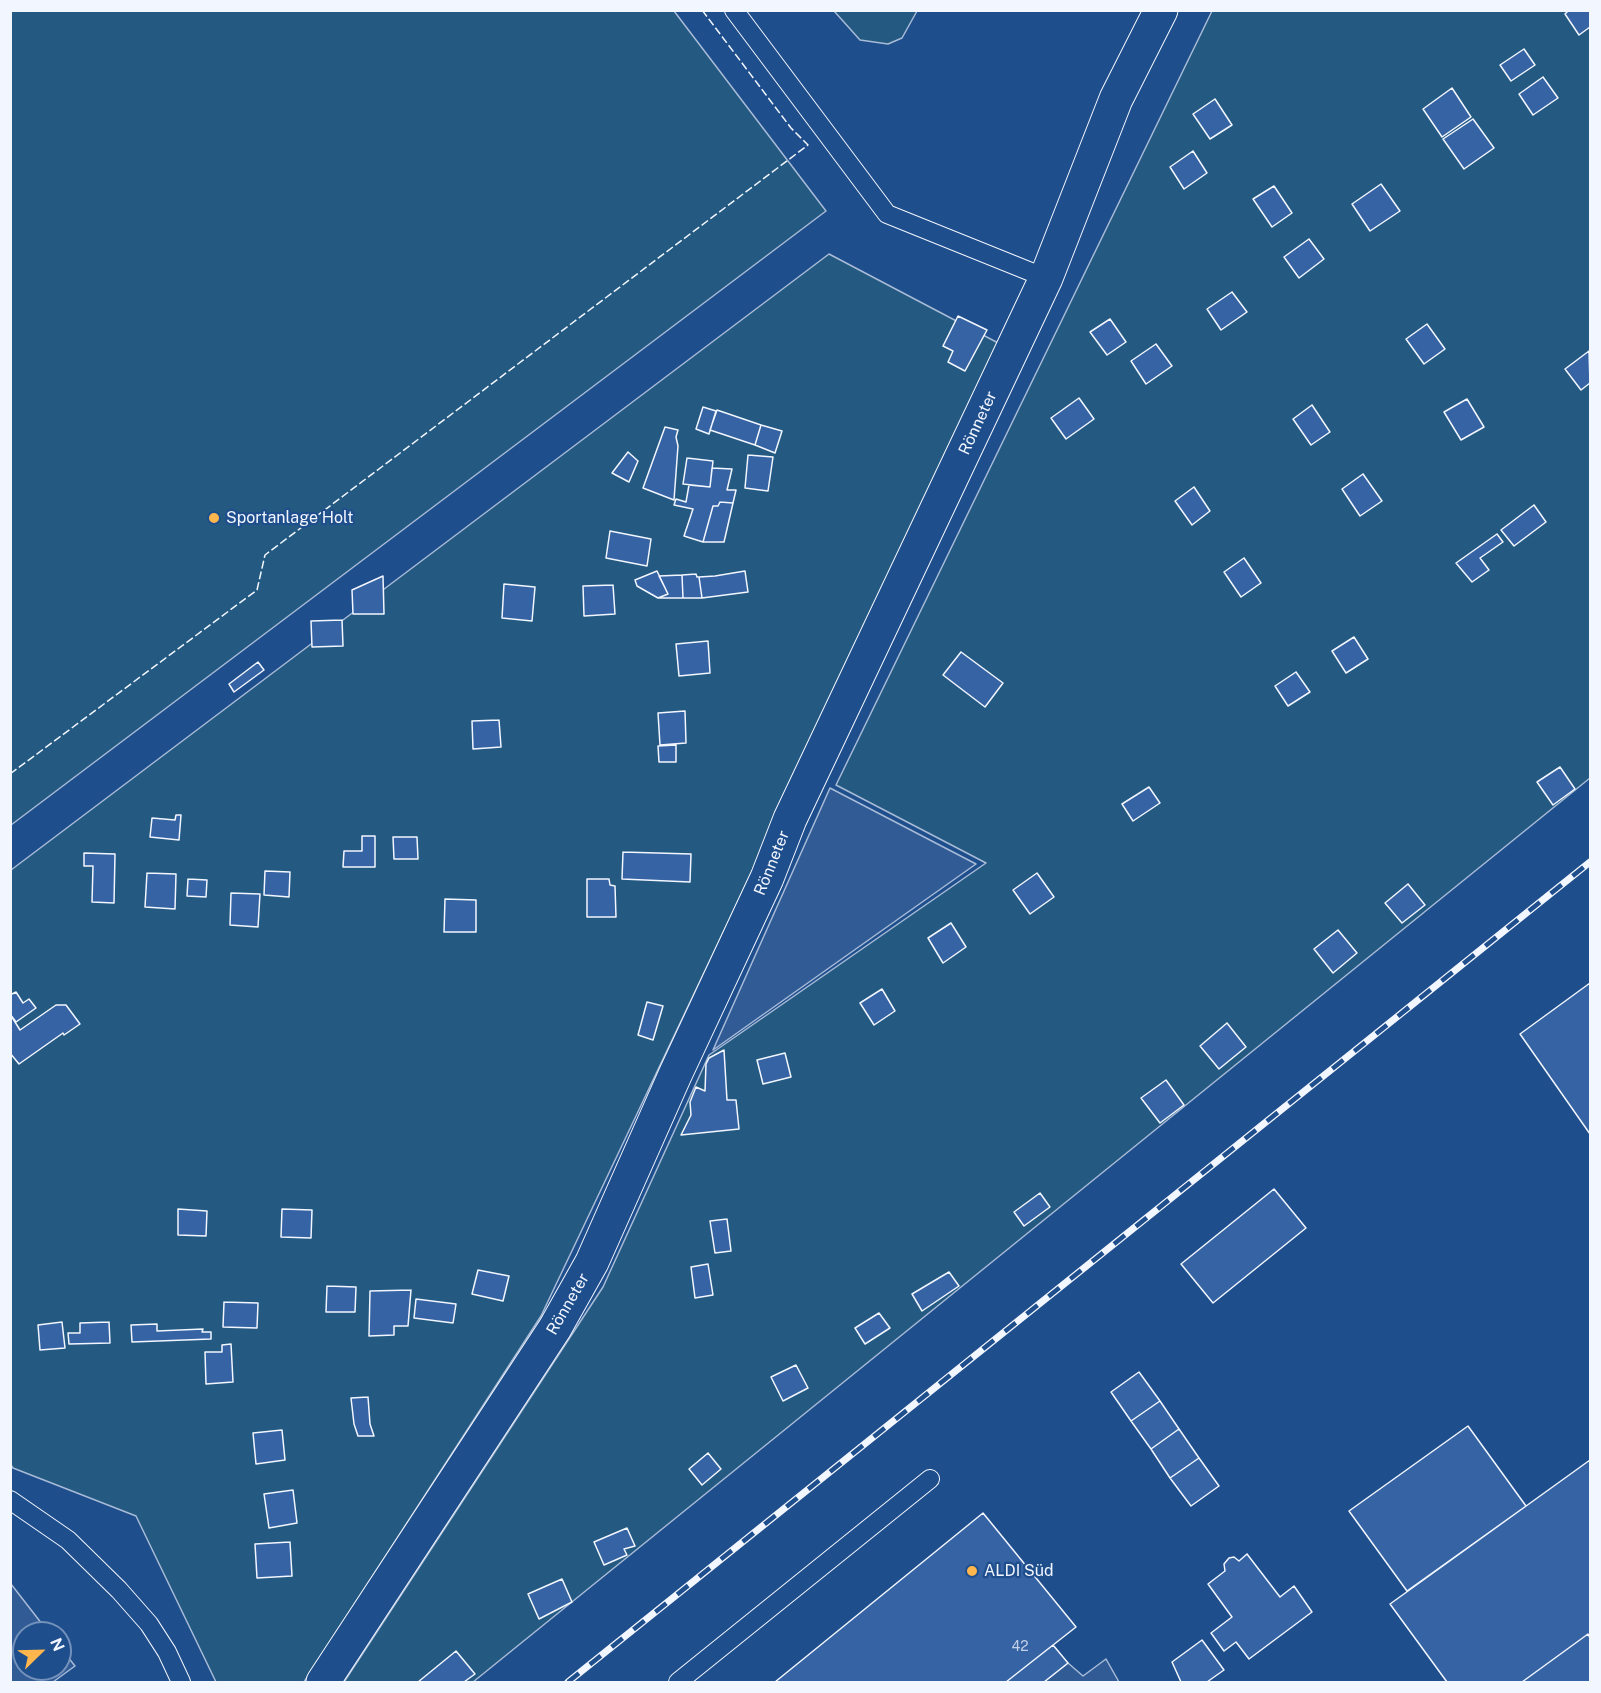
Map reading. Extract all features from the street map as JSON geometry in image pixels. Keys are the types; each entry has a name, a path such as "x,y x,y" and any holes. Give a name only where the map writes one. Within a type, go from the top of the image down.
{"street":[{"name":"Rönneter","path":"323,1683 555,1328 592,1262 675,1075 767,878 790,819 1046,278 1116,99 1161,10"}],"lane":[{"path":"734,10 887,214 1046,278"},
{"path":"678,1683 930,1479"},
{"path":"10,1500 68,1540 119,1590 149,1624 167,1652 181,1683"}],"shaded area":[{"name":"Sportanlage Holt","path":"10,11 674,11 826,211 11,825"},
{"path":"834,11 917,11 902,38 888,44 860,40"},
{"path":"1212,11 1590,11 1590,778 473,1682 344,1682 603,1287 709,1055 986,863 836,785"},
{"path":"829,254 1002,345 541,1316 304,1682 216,1682 136,1516 13,1468 11,1465 11,870"},
{"path":"830,788 976,864 713,1050"},
{"path":"11,1584 40,1621 12,1621 12,1681 54,1681 11,1682"},
{"path":"1106,1659 1119,1682 1044,1682 1068,1663 1083,1676"}],"building":[{"path":"1569,10 1590,10 1590,27 1579,35 1565,14"},
{"path":"1524,49 1535,65 1511,81 1500,65"},
{"path":"1543,77 1558,98 1533,115 1519,94"},
{"path":"1452,88 1471,117 1442,137 1423,109"},
{"path":"1215,99 1232,125 1210,139 1193,114"},
{"path":"1473,119 1494,148 1464,169 1443,139"},
{"path":"1193,151 1207,173 1184,189 1170,167"},
{"path":"1381,184 1400,211 1370,231 1352,204"},
{"path":"1274,186 1292,213 1272,227 1253,199"},
{"path":"1309,239 1324,259 1299,278 1284,257"},
{"path":"1232,292 1247,312 1221,330 1207,309"},
{"path":"958,316 987,330 965,371 948,362 953,351 943,346"},
{"path":"1110,319 1126,342 1107,355 1090,332"},
{"path":"1427,324 1445,349 1424,364 1406,339"},
{"path":"1156,344 1172,366 1146,384 1131,361"},
{"path":"1589,351 1590,383 1581,390 1565,369"},
{"path":"1079,398 1094,419 1066,439 1051,418"},
{"path":"1467,399 1484,427 1461,440 1444,412"},
{"path":"1312,405 1330,432 1311,445 1293,419"},
{"path":"703,407 716,411 709,434 696,429"},
{"path":"717,410 761,425 755,445 710,430"},
{"path":"761,425 782,431 775,453 755,445"},
{"path":"665,427 678,430 674,500 643,488"},
{"path":"628,452 638,461 629,482 612,473"},
{"path":"748,455 773,457 768,491 745,488"},
{"path":"687,458 713,461 710,487 683,484"},
{"path":"712,468 732,469 727,490 736,490 733,503 720,502 718,506 713,506 703,542 684,536 693,509 674,505 676,499 686,502 689,485 710,487"},
{"path":"1363,474 1382,501 1360,516 1342,489"},
{"path":"1194,487 1210,511 1192,525 1175,501"},
{"path":"720,502 733,503 724,542 703,542 713,506 718,506"},
{"path":"1534,505 1546,522 1514,546 1501,530"},
{"path":"610,531 651,539 647,566 606,558"},
{"path":"1497,534 1503,542 1480,558 1489,570 1472,582 1456,563"},
{"path":"1244,558 1261,583 1241,597 1224,572"},
{"path":"657,571 668,594 658,598 637,586 635,580"},
{"path":"745,571 748,592 702,598 699,577"},
{"path":"696,574 699,577 702,598 683,598 682,575"},
{"path":"682,575 683,598 658,598 668,594 659,576"},
{"path":"383,576 384,614 353,614 352,590"},
{"path":"504,584 535,587 532,621 502,618"},
{"path":"613,585 615,614 584,616 583,586"},
{"path":"342,620 343,646 312,647 311,621"},
{"path":"1354,637 1368,659 1346,673 1332,651"},
{"path":"708,641 710,673 679,676 676,644"},
{"path":"961,652 1003,683 985,707 943,675"},
{"path":"258,662 264,670 234,692 229,684"},
{"path":"1296,672 1310,692 1288,706 1275,686"},
{"path":"685,711 686,743 660,745 658,713"},
{"path":"499,720 501,747 473,749 472,721"},
{"path":"676,745 676,762 659,762 658,746"},
{"path":"1560,767 1575,789 1553,805 1537,782"},
{"path":"1149,787 1160,803 1133,821 1122,804"},
{"path":"176,815 181,815 179,840 150,837 152,818 175,820"},
{"path":"362,836 375,836 375,867 343,867 344,851 362,851"},
{"path":"393,837 417,837 418,859 394,859"},
{"path":"623,852 691,854 690,882 622,879"},
{"path":"84,853 115,854 114,903 92,902 93,866 84,866"},
{"path":"265,871 290,872 289,897 264,895"},
{"path":"147,873 176,874 175,909 145,907"},
{"path":"1037,873 1054,897 1030,914 1013,890"},
{"path":"188,879 207,880 206,897 187,896"},
{"path":"587,879 609,879 610,885 615,886 616,917 587,917"},
{"path":"1408,884 1425,905 1402,923 1385,903"},
{"path":"231,893 260,894 258,927 230,925"},
{"path":"445,899 476,900 476,932 444,932"},
{"path":"951,923 966,947 943,963 928,938"},
{"path":"1338,930 1357,953 1333,973 1314,949"},
{"path":"1590,983 1590,1134 1520,1034"},
{"path":"882,989 895,1011 874,1025 860,1003"},
{"path":"16,992 23,1003 29,999 36,1008 16,1022 10,1014 10,995"},
{"path":"647,1002 663,1006 653,1040 638,1035"},
{"path":"56,1005 66,1005 80,1024 19,1064 10,1053 10,1014 20,1030"},
{"path":"1227,1023 1246,1047 1219,1069 1200,1046"},
{"path":"724,1050 727,1100 736,1100 739,1129 681,1135 691,1115 690,1102 696,1087 705,1091 706,1064 709,1058"},
{"path":"785,1053 791,1077 763,1084 757,1060"},
{"path":"1166,1080 1184,1105 1160,1123 1141,1098"},
{"path":"1274,1189 1306,1228 1213,1303 1181,1264"},
{"path":"1040,1193 1050,1207 1024,1226 1014,1212"},
{"path":"178,1209 207,1211 206,1236 178,1235"},
{"path":"282,1209 312,1210 311,1238 281,1237"},
{"path":"727,1219 731,1251 715,1253 710,1221"},
{"path":"708,1264 713,1295 695,1298 691,1267"},
{"path":"478,1270 509,1276 503,1301 472,1294"},
{"path":"949,1272 959,1286 922,1311 912,1294"},
{"path":"327,1286 356,1287 355,1312 326,1312"},
{"path":"411,1290 408,1326 394,1326 394,1335 369,1336 370,1291"},
{"path":"416,1299 456,1304 453,1323 414,1318"},
{"path":"224,1302 258,1303 257,1328 223,1327"},
{"path":"879,1313 890,1328 865,1344 855,1328"},
{"path":"62,1322 65,1348 40,1350 38,1325"},
{"path":"109,1322 110,1343 69,1344 68,1333 80,1333 80,1323"},
{"path":"157,1324 157,1331 203,1329 202,1332 211,1332 211,1339 132,1342 131,1325"},
{"path":"231,1344 233,1382 206,1384 205,1352 222,1352 222,1345"},
{"path":"796,1365 808,1388 783,1401 771,1377"},
{"path":"1139,1372 1160,1401 1131,1421 1111,1392"},
{"path":"368,1397 370,1424 374,1436 358,1436 351,1398"},
{"path":"1160,1401 1179,1429 1151,1449 1131,1421"},
{"path":"1468,1426 1526,1506 1407,1591 1349,1511"},
{"path":"1179,1429 1199,1458 1170,1478 1151,1449"},
{"path":"282,1430 285,1460 256,1464 253,1433"},
{"path":"708,1453 721,1469 702,1485 689,1469"},
{"path":"1199,1458 1219,1486 1191,1506 1170,1478"},
{"path":"1590,1460 1590,1638 1588,1634 1522,1682 1447,1682 1390,1604"},
{"path":"293,1490 297,1523 269,1528 264,1494"},
{"name":"ALDI Süd","path":"983,1513 1076,1627 1006,1682 775,1682"},
{"path":"627,1528 635,1546 624,1549 627,1555 604,1565 594,1542"},
{"path":"290,1542 292,1576 257,1578 255,1544"},
{"path":"1247,1554 1280,1597 1294,1586 1312,1612 1249,1659 1236,1642 1224,1651 1211,1633 1232,1617 1208,1584 1225,1571 1224,1564 1229,1558 1234,1557 1239,1561"},
{"path":"562,1579 572,1602 539,1619 528,1594"},
{"path":"1588,1634 1590,1638 1590,1682 1522,1682"},
{"path":"1202,1640 1224,1670 1207,1682 1181,1682 1172,1662"},
{"path":"1053,1645 1068,1663 1044,1682 1006,1682"},
{"path":"456,1651 475,1674 464,1682 418,1682"}],"railway":[{"path":"568,1682 1590,862"}],"fence":[{"path":"10,774 257,590 265,555 808,145 791,128 702,10"}],"place":[{"name":"Sportanlage Holt","path":"214,518"},
{"name":"ALDI Süd","path":"972,1571"}]}
